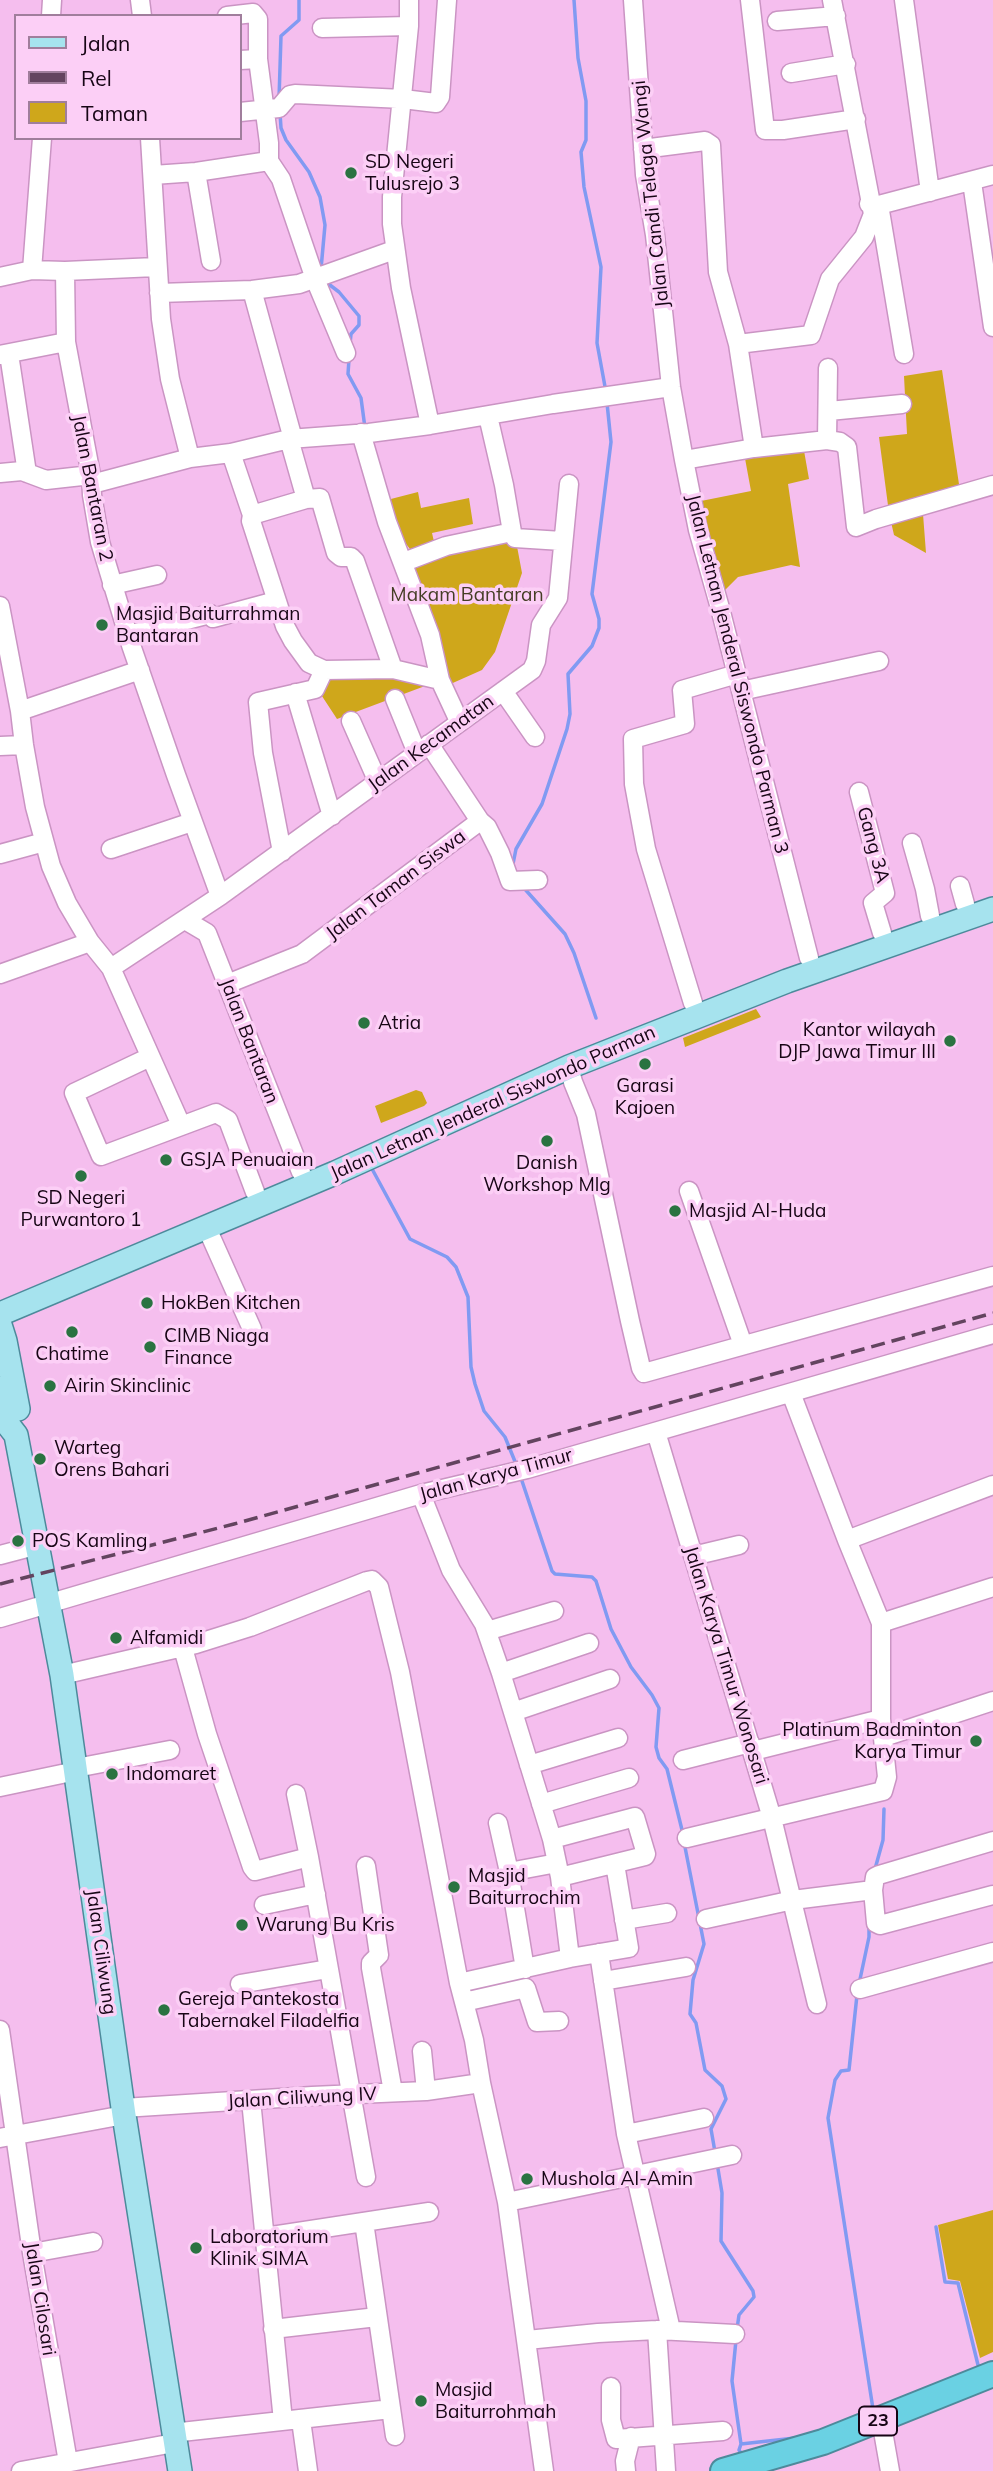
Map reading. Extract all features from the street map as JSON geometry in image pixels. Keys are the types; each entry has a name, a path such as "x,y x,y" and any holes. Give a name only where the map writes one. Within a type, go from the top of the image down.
{"highway":[{"name":"23","path":"740,2466 823,2442 993,2374"}],"main road":[{"name":"Jalan Letnan Jenderal Siswondo Parman","path":"0,1314 335,1173 452,1113 693,1003 809,958 930,916 963,895 993,895"},
{"name":"Jalan Letnan Jenderal Siswondo Parman","path":"531,1077 569,1067 768,988 993,909"},
{"name":"Jalan Letnan Jenderal Siswondo Parman","path":"0,1299 301,1172 452,1113"},
{"name":"Jalan Ciliwung","path":"0,1325 5,1337 21,1426 16,1435"},
{"name":"Jalan Ciliwung","path":"0,1389 9,1426 16,1435 62,1675 123,2112 180,2471"}],"street":[{"path":"409,0 410,26 392,197 394,250 430,425"},
{"path":"242,112 279,108 289,95 295,94 436,103 439,100 447,0"},
{"name":"Jalan Candi Telaga Wangi","path":"633,0 643,149 671,387"},
{"path":"750,0 765,130 771,132 856,119"},
{"path":"905,0 930,192"},
{"path":"777,21 834,8 904,354"},
{"path":"242,15 256,15 259,25 258,59 269,161 281,179 346,353"},
{"path":"322,28 410,26"},
{"path":"242,60 258,59"},
{"path":"791,73 846,64"},
{"path":"32,270 42,140"},
{"path":"150,140 159,293 170,379 190,458"},
{"path":"643,149 705,141 711,145 718,272 738,344 754,447"},
{"path":"153,175 196,172 269,161"},
{"path":"196,172 211,261"},
{"path":"874,205 993,175"},
{"path":"972,182 993,327"},
{"path":"738,344 811,335 830,279 864,237 874,205"},
{"path":"159,293 252,290 299,284 394,250"},
{"path":"0,277 32,270 156,267"},
{"name":"Jalan Bantaran 2","path":"65,271 66,342 92,480 95,520 128,635 220,896"},
{"path":"252,290 306,499"},
{"path":"27,473 5,355 66,342"},
{"path":"827,440 828,368"},
{"path":"0,473 14,471 46,480 92,480 291,439 430,425 671,387"},
{"name":"Jalan Letnan Jenderal Siswondo Parman 3","path":"671,387 698,530 809,958"},
{"path":"829,411 902,404"},
{"path":"488,416 515,538 562,541"},
{"path":"364,433 387,522 411,559 440,680 459,721"},
{"path":"684,460 754,447 827,440 840,442 846,447 856,527 993,485"},
{"path":"231,453 276,601 293,641 309,663 324,670 393,669 440,680"},
{"name":"Jalan Kecamatan","path":"111,968 282,852 535,666 541,625 558,598 569,484"},
{"path":"252,515 306,499 320,498 336,553 341,557 351,557 355,561 393,669"},
{"path":"411,559 446,546 512,532"},
{"path":"112,585 157,575"},
{"path":"128,635 211,614 213,618 276,601"},
{"path":"0,606 7,680 20,711 24,745 44,842 60,890 90,942 111,968 181,1125"},
{"path":"693,1003 646,849 634,784 633,739 685,724 682,690 879,662"},
{"path":"20,711 140,670"},
{"path":"282,852 263,753 258,702 315,689 324,670"},
{"path":"503,691 535,737"},
{"path":"295,693 332,816"},
{"name":"Jalan Taman Siswa","path":"227,985 302,954 480,821 423,749 395,699"},
{"path":"351,721 378,782"},
{"path":"0,746 24,745"},
{"name":"Gang 3A","path":"859,792 886,892 873,903 882,933"},
{"path":"480,821 487,827 510,881 526,881"},
{"path":"111,849 192,822"},
{"path":"0,854 44,842"},
{"name":"Gang 3A","path":"912,843 930,916"},
{"path":"185,920 207,933 220,896"},
{"name":"Jalan Bantaran","path":"207,933 301,1172"},
{"path":"0,974 90,942"},
{"path":"150,1057 74,1093 100,1156 216,1113 228,1120 255,1192"},
{"path":"569,1067 586,1114 644,1373 993,1276"},
{"path":"689,1191 743,1345"},
{"path":"206,1226 252,1329"},
{"name":"Jalan Karya Timur","path":"0,1618 421,1494 527,1469 993,1334"},
{"path":"687,1838 883,1791 887,1776 881,1719 881,1623 846,1540 791,1393"},
{"name":"Jalan Karya Timur Wonosari","path":"656,1432 772,1818 817,2004"},
{"path":"846,1540 993,1485"},
{"path":"421,1494 450,1570 487,1631 501,1673 552,1839 559,1870 570,1958"},
{"path":"0,1555 38,1545"},
{"path":"693,1556 739,1545"},
{"path":"62,1675 183,1647 250,1627 366,1581 372,1580 376,1583 387,1615 400,1672 459,1983 474,2040 507,2202 544,2471"},
{"path":"881,1623 993,1587"},
{"path":"487,1631 554,1611"},
{"path":"501,1673 589,1643"},
{"path":"183,1647 207,1734 252,1867 255,1871 261,1870 309,1857"},
{"path":"513,1712 610,1679"},
{"path":"884,1737 993,1701"},
{"path":"683,1760 881,1719"},
{"path":"529,1765 618,1738"},
{"path":"0,1787 170,1750"},
{"path":"541,1804 629,1778"},
{"path":"296,1794 366,2177"},
{"path":"509,1872 615,1864 646,1855 636,1818 552,1839"},
{"path":"498,1823 525,1969"},
{"path":"993,1841 875,1877 873,1890 876,1923 880,1925 993,1895"},
{"path":"459,1983 570,1958 629,1948 615,1864"},
{"path":"366,1866 379,1955 371,1963 371,1968 393,2092"},
{"path":"706,1919 793,1899 873,1890"},
{"path":"264,1905 316,1894"},
{"path":"624,1920 667,1913"},
{"path":"860,1989 993,1952"},
{"path":"599,1953 626,2134 664,2330 666,2471"},
{"path":"603,1981 686,1967"},
{"path":"240,1984 328,1969"},
{"path":"464,2002 524,1987 529,1991 537,2022 559,2021"},
{"name":"Jalan Cilosari","path":"0,2031 8,2136 32,2253 68,2462"},
{"path":"422,2051 426,2091"},
{"name":"Jalan Ciliwung IV","path":"8,2136 123,2112 251,2100 426,2091 481,2083"},
{"path":"251,2100 272,2329 292,2420 309,2471"},
{"path":"626,2134 704,2118"},
{"path":"507,2202 721,2157"},
{"path":"265,2237 429,2211"},
{"path":"363,2222 395,2436"},
{"path":"32,2253 93,2242"},
{"path":"272,2329 377,2317"},
{"path":"527,2340 664,2330 735,2334"},
{"path":"611,2387 611,2420 616,2439 723,2431"},
{"path":"21,2471 173,2438 292,2420 391,2409"},
{"path":"881,2420 890,2471"},
{"path":"626,2471 625,2461 631,2437"}],"green space":[{"path":"942,370 960,491 922,501 926,553 894,535 879,437 907,434 904,376"},
{"path":"803,445 809,479 788,484 800,567 791,565 738,577 724,591 701,501 751,491 744,453"},
{"name":"Makam Bantaran","path":"418,492 421,508 469,498 473,524 432,533 435,546 413,553 400,536 387,500"},
{"name":"Makam Bantaran","path":"516,541 522,573 495,652 482,670 446,686 410,567 464,549"},
{"path":"378,673 433,683 337,719 318,690 328,678"},
{"path":"756,1009 761,1017 685,1047 683,1038"},
{"path":"416,1090 422,1092 427,1103 424,1106 381,1123 375,1106"},
{"path":"993,2210 993,2352 980,2358 960,2281 948,2279 938,2225"}],"waterway":[{"path":"279,99 281,36 299,20 299,0"},
{"path":"574,0 578,58 586,101 586,140 581,152 584,187 601,267 597,343 606,392"},
{"path":"280,113 281,128 286,140 309,172 320,197 325,225 321,269"},
{"path":"326,282 339,292 359,316 359,325 351,334 350,344"},
{"path":"349,359 348,374 361,398 365,428"},
{"path":"513,864 516,849 542,804 567,729 570,714 568,674 592,646 599,628 592,594 611,442 607,403"},
{"path":"523,887 565,934 596,1018"},
{"path":"371,1167 410,1239 447,1257 456,1267 468,1297 471,1367 475,1384 484,1411 505,1437 516,1464"},
{"path":"520,1475 552,1571 555,1574 592,1577 596,1581 611,1629 631,1667 659,1708 656,1747 659,1758 667,1769 683,1834"},
{"path":"875,1869 883,1840 884,1809"},
{"path":"684,1842 704,1944 693,1980 690,2014 696,2023 705,2070 722,2086 726,2099 711,2129 715,2152"},
{"path":"859,1984 869,1937 869,1923"},
{"path":"857,1995 849,2070 841,2071 835,2080 828,2118 873,2409 871,2410"},
{"path":"717,2163 722,2193 721,2241 753,2291 754,2297 739,2315 737,2329"},
{"path":"936,2227 945,2282 958,2283 978,2365"},
{"path":"736,2340 732,2381 741,2444 739,2450 743,2456"},
{"path":"741,2444 795,2438"}],"railway":[{"path":"0,1584 234,1524 993,1313"}],"place":[{"name":"SD Negeri Tulusrejo 3","path":"351,173"},
{"name":"Masjid Baiturrahman Bantaran","path":"102,625"},
{"name":"Atria","path":"364,1023"},
{"name":"Kantor wilayah DJP Jawa Timur III","path":"950,1041"},
{"name":"Garasi Kajoen","path":"645,1064"},
{"name":"Danish Workshop Mlg","path":"547,1141"},
{"name":"GSJA Penuaian","path":"166,1160"},
{"name":"SD Negeri Purwantoro 1","path":"81,1176"},
{"name":"Masjid Al-Huda","path":"675,1211"},
{"name":"HokBen Kitchen","path":"147,1303"},
{"name":"Chatime","path":"72,1332"},
{"name":"CIMB Niaga Finance","path":"150,1347"},
{"name":"Airin Skinclinic","path":"50,1386"},
{"name":"Warteg Orens Bahari","path":"40,1459"},
{"name":"POS Kamling","path":"18,1541"},
{"name":"Alfamidi","path":"116,1638"},
{"name":"Platinum Badminton Karya Timur","path":"976,1741"},
{"name":"Indomaret","path":"112,1774"},
{"name":"Masjid Baiturrochim","path":"454,1887"},
{"name":"Warung Bu Kris","path":"242,1925"},
{"name":"Gereja Pantekosta Tabernakel Filadelfia","path":"164,2010"},
{"name":"Mushola Al-Amin","path":"527,2179"},
{"name":"Laboratorium Klinik SIMA","path":"196,2248"},
{"name":"Masjid Baiturrohmah","path":"421,2401"}]}
